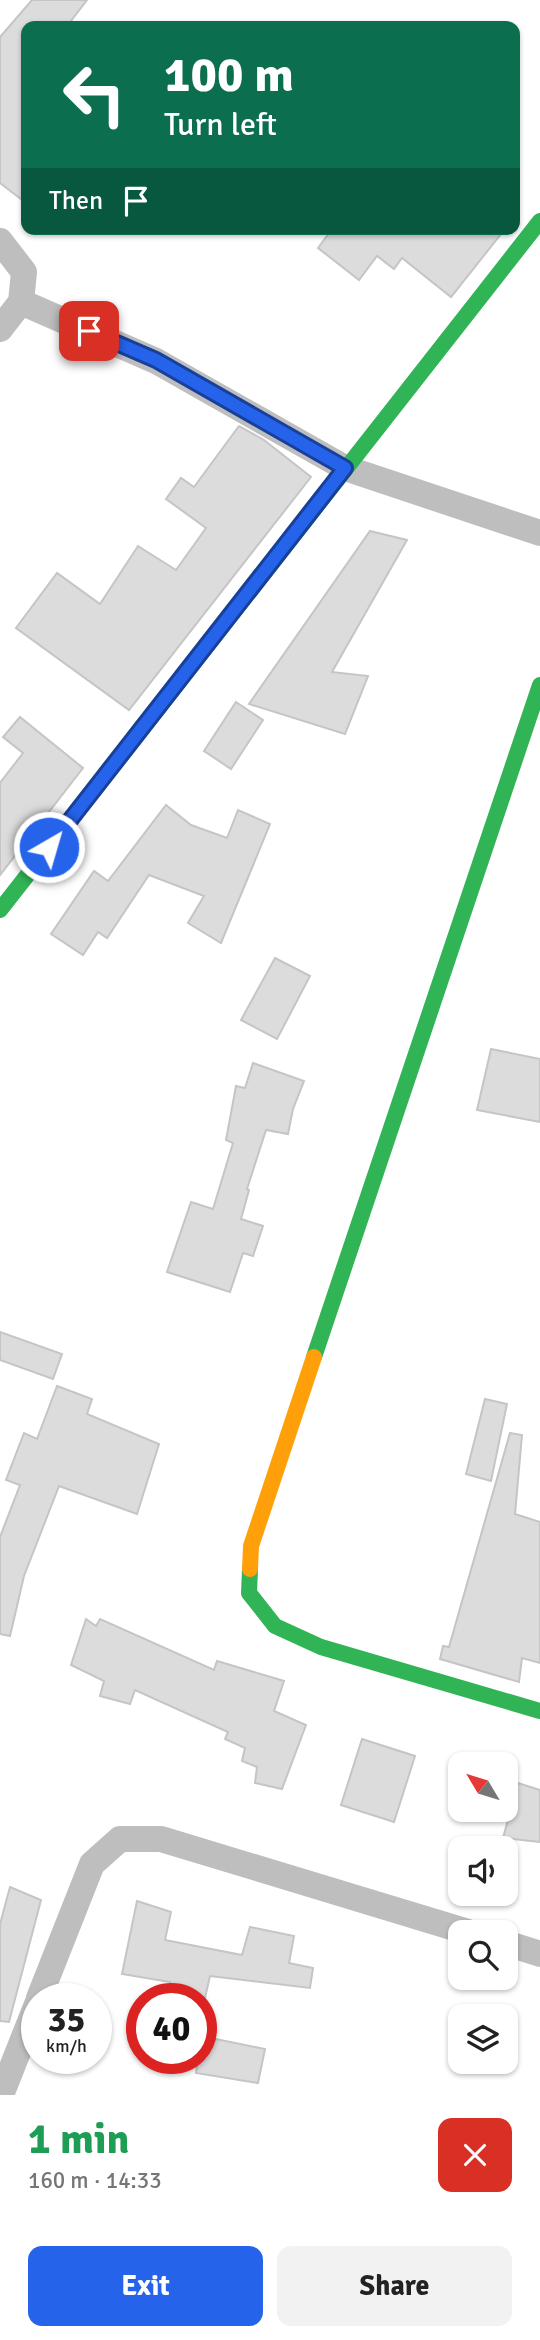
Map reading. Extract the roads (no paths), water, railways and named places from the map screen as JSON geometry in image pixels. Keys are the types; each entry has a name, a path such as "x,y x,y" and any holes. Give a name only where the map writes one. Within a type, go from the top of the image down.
{"street":[{"path":"0,910 540,221"},
{"path":"0,241 24,272 21,302 0,328"},
{"path":"21,302 156,360 345,468 540,533"},
{"path":"540,685 251,1546 249,1593 275,1626 321,1647 540,1711"},
{"path":"45,1983 92,1864 120,1839 161,1839 448,1926"},
{"path":"518,1947 540,1954"},
{"path":"1,2095 21,2044"}]}
